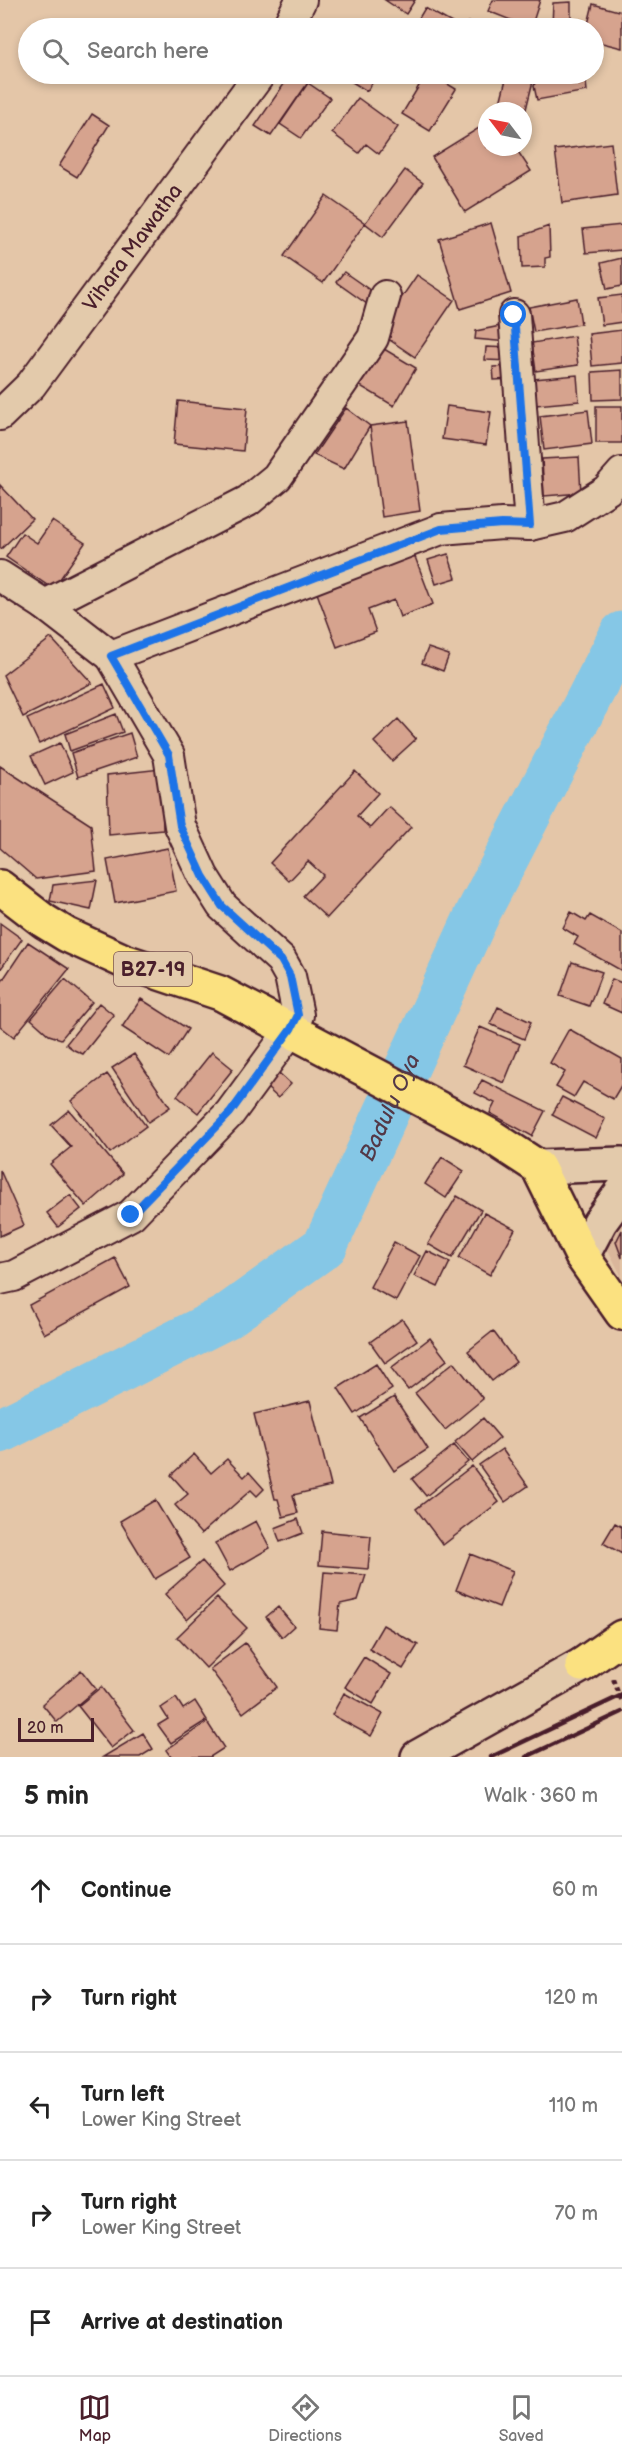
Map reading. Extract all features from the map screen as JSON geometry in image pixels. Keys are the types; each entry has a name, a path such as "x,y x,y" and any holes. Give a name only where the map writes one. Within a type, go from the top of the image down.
{"main road":[{"name":"B27-19","path":"0,887 44,921 88,945 124,961 220,993 489,1135 538,1167"},
{"path":"538,1167 582,1256 622,1313"},
{"path":"582,1665 622,1637"}],"street":[{"path":"292,18 301,0"},
{"name":"Vihara Mawatha","path":"0,415 31,385 253,84"},
{"path":"45,605 248,501 277,477 372,338 385,296"},
{"path":"514,315 530,525"},
{"path":"111,656 441,529 502,524 530,525 565,517 607,490 622,473"},
{"path":"0,576 45,605 111,656 169,755 180,826 203,876 222,906 281,960 290,976 301,1035 230,1113 131,1215 14,1276 0,1279"},
{"path":"538,1167 622,1164"},
{"path":"582,1256 600,1222 622,1192"},
{"path":"418,1757 582,1665"}],"path":[{"path":"613,1679 622,1702"}],"shaded area":[{"path":"622,1225 622,1277 606,1246"}],"building":[{"path":"385,0 415,0 406,14"},
{"path":"493,0 540,0 534,18 506,18 488,11"},
{"path":"571,2 571,18 552,18 553,3"},
{"path":"593,4 622,12 622,48 604,44 604,18 590,18"},
{"path":"425,8 443,18 419,18"},
{"path":"284,84 307,84 271,136 255,126"},
{"path":"307,84 330,98 301,138 280,124"},
{"path":"355,84 372,84 367,91"},
{"path":"420,84 448,84 456,89 430,131 402,114"},
{"path":"505,84 532,84 528,102 500,102"},
{"path":"535,84 586,84 587,91 537,100"},
{"path":"358,98 398,127 379,154 366,144 359,153 332,133"},
{"path":"92,114 109,125 77,177 59,166"},
{"path":"478,129 478,156 521,156 531,171 465,212 432,157"},
{"path":"611,143 617,195 562,203 555,150"},
{"path":"405,170 423,183 383,237 365,223"},
{"path":"326,196 365,223 323,283 284,256"},
{"path":"491,223 511,293 460,309 439,239"},
{"path":"622,225 622,250 586,253 583,229"},
{"path":"549,226 550,257 545,258 545,267 522,268 521,236"},
{"path":"622,258 622,286 607,289 601,263"},
{"path":"344,272 374,293 367,304 336,282"},
{"path":"417,275 454,300 415,357 378,332"},
{"path":"622,295 622,322 602,325 598,298"},
{"path":"577,298 581,324 534,332 529,307"},
{"path":"510,324 508,342 475,339 476,331"},
{"path":"622,330 622,363 592,366 589,334"},
{"path":"574,336 578,365 536,371 532,343"},
{"path":"379,346 416,368 394,406 357,384"},
{"path":"486,347 512,348 511,361 485,360"},
{"path":"513,366 514,379 494,380 493,367"},
{"path":"622,370 622,399 593,400 592,372"},
{"path":"577,375 579,401 536,405 534,379"},
{"path":"178,401 247,408 243,451 174,444"},
{"path":"447,406 491,412 486,445 442,439"},
{"path":"596,406 622,406 622,443 596,443"},
{"path":"346,408 370,426 344,469 314,455"},
{"path":"588,410 592,444 544,450 540,416"},
{"path":"408,421 420,511 382,517 370,426"},
{"path":"579,457 581,493 544,496 542,459"},
{"path":"0,485 32,519 1,549 0,547"},
{"path":"52,521 85,543 53,589 6,557 22,533 37,543"},
{"path":"412,549 433,604 400,617 394,600 368,610 376,632 337,647 314,585"},
{"path":"448,554 456,578 436,584 428,560"},
{"path":"51,638 92,683 23,717 3,675"},
{"path":"428,648 449,655 443,671 422,663"},
{"path":"104,684 115,708 39,744 27,719"},
{"path":"116,714 123,732 70,751 65,734"},
{"path":"398,719 416,739 392,761 374,742"},
{"path":"130,733 137,757 78,777 71,753"},
{"path":"60,743 73,772 45,785 31,756"},
{"path":"0,766 91,825 96,871 36,879 0,848"},
{"path":"161,769 163,830 109,835 107,775"},
{"path":"355,771 378,793 357,816 370,828 389,807 411,827 327,918 303,896 323,875 308,861 289,881 270,863"},
{"path":"168,848 176,891 115,903 107,860"},
{"path":"97,880 91,910 50,901 53,885"},
{"path":"571,912 586,921 590,915 622,933 622,971 574,944 578,937 563,928"},
{"path":"0,923 22,939 0,970"},
{"path":"28,942 69,969 14,1037 0,1026 0,984"},
{"path":"572,962 602,972 589,1006 560,996"},
{"path":"65,979 92,1002 61,1039 49,1035 31,1019"},
{"path":"612,979 622,983 622,1013 602,1004"},
{"path":"141,999 188,1029 169,1058 122,1027"},
{"path":"99,1003 114,1015 83,1054 66,1044"},
{"path":"498,1007 531,1022 524,1039 490,1024"},
{"path":"480,1027 520,1044 504,1083 463,1065"},
{"path":"569,1029 622,1059 622,1084 613,1099 583,1082 574,1097 556,1087 565,1072 550,1063"},
{"path":"212,1052 233,1069 198,1113 177,1096"},
{"path":"134,1054 170,1107 148,1122 112,1068"},
{"path":"279,1073 291,1084 278,1098 266,1087"},
{"path":"107,1074 146,1126 110,1153 71,1101"},
{"path":"482,1080 545,1111 532,1136 490,1113 495,1103 475,1093"},
{"path":"562,1097 605,1119 596,1138 552,1115"},
{"path":"69,1110 123,1174 86,1206 50,1164 71,1147 51,1125"},
{"path":"442,1157 464,1171 446,1198 425,1184"},
{"path":"0,1170 24,1225 0,1236"},
{"path":"70,1195 81,1209 58,1227 47,1213"},
{"path":"457,1196 481,1210 452,1258 428,1244"},
{"path":"484,1213 515,1229 490,1275 459,1258"},
{"path":"622,1230 622,1258 616,1242"},
{"path":"394,1242 420,1256 396,1301 370,1287"},
{"path":"427,1251 450,1262 438,1287 414,1276"},
{"path":"115,1258 130,1287 44,1334 29,1305"},
{"path":"402,1319 417,1340 385,1363 370,1342"},
{"path":"493,1331 516,1362 492,1381 468,1351"},
{"path":"430,1338 447,1360 408,1390 391,1368"},
{"path":"454,1362 483,1399 445,1430 415,1393"},
{"path":"376,1364 392,1389 355,1414 338,1388"},
{"path":"394,1397 428,1449 394,1471 360,1418"},
{"path":"310,1401 331,1486 293,1495 298,1513 283,1517 278,1499 275,1499 254,1414"},
{"path":"483,1418 500,1438 472,1462 455,1442"},
{"path":"454,1445 468,1462 426,1496 412,1479"},
{"path":"502,1449 528,1486 505,1502 479,1465"},
{"path":"194,1454 211,1473 227,1459 244,1477 249,1472 264,1489 257,1496 251,1490 201,1534 175,1505 188,1494 171,1475"},
{"path":"472,1466 499,1502 443,1545 416,1509"},
{"path":"155,1500 190,1558 155,1579 120,1521"},
{"path":"298,1519 303,1533 280,1542 275,1528"},
{"path":"256,1521 270,1548 230,1571 215,1543"},
{"path":"615,1523 622,1527 622,1554 603,1543"},
{"path":"322,1531 371,1536 368,1569 319,1565"},
{"path":"470,1554 513,1571 499,1607 456,1590"},
{"path":"202,1561 224,1586 187,1620 165,1594"},
{"path":"324,1572 366,1575 358,1600 340,1604 337,1630 319,1628"},
{"path":"217,1598 247,1628 206,1668 177,1637"},
{"path":"278,1607 294,1626 282,1637 266,1617"},
{"path":"383,1625 418,1645 403,1669 369,1649"},
{"path":"245,1643 277,1687 243,1713 210,1669"},
{"path":"364,1657 391,1674 373,1704 345,1687"},
{"path":"81,1670 96,1689 57,1722 42,1704"},
{"path":"101,1687 134,1730 111,1748 78,1706"},
{"path":"344,1693 383,1714 371,1736 332,1715"},
{"path":"176,1698 183,1709 195,1701 207,1720 171,1743 158,1725 168,1719 161,1708"},
{"path":"207,1722 224,1748 210,1757 171,1757 166,1750"},
{"path":"143,1733 153,1749 140,1757 103,1757"}],"waterway":[{"name":"Badulu Oya","path":"0,1431 226,1317 325,1246 479,911 622,634"}],"railway":[{"path":"491,1757 622,1695"},
{"path":"526,1757 622,1712"}],"route":[{"path":"131,1215 230,1113 291,1029 298,1015 290,976 281,960 222,906 203,876 180,826 169,755 111,656 441,529 502,524 530,525 514,315"}]}
